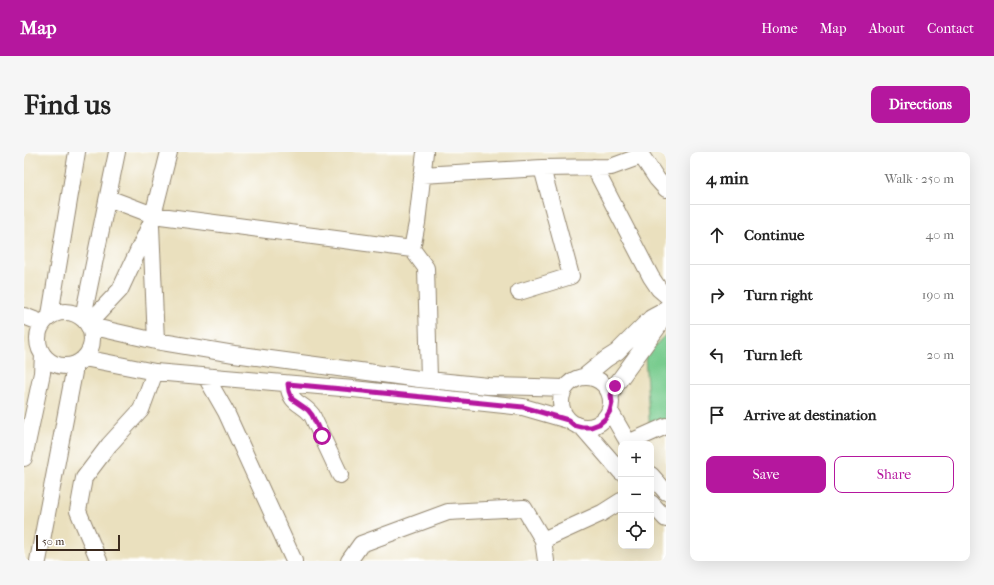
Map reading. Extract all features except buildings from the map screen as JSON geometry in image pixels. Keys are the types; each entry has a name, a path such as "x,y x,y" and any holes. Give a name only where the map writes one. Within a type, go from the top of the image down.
{"street":[{"path":"24,458 42,373 35,349 38,333 46,319 77,152"},
{"path":"38,561 74,372 79,362 91,349 93,337 87,322 108,198 118,152"},
{"path":"87,322 120,290 152,219 169,152"},
{"path":"412,249 417,223 425,152"},
{"path":"422,175 542,168 611,167 640,154 657,179 666,189"},
{"path":"594,167 651,277 659,289 666,295"},
{"path":"519,292 571,276 542,168"},
{"path":"108,198 152,219 412,249 426,268 429,380"},
{"path":"152,219 156,341"},
{"path":"585,376 617,352 651,318 665,310"},
{"path":"611,395 615,386 658,327 665,310"},
{"path":"24,316 46,319 61,311 72,312 87,322 156,341 242,355 429,380 488,386 564,388"},
{"path":"35,349 52,363 63,366 79,362 155,372 523,407 568,420"},
{"path":"99,561 78,511 84,478 109,445 141,410 155,372"},
{"path":"585,376 594,377 607,387 611,395 612,403 610,411 605,419 599,424 591,427 574,425 563,413 560,404 564,388 573,380 585,376"},
{"path":"206,377 226,412 294,561"},
{"path":"288,384 292,399 312,415 340,475"},
{"path":"610,411 628,441"},
{"path":"633,441 666,426"},
{"path":"582,427 618,469"},
{"path":"653,477 666,492"},
{"path":"543,540 602,513 618,503"},
{"path":"654,506 666,519"},
{"path":"350,561 361,544 448,512 524,508 543,540 546,561"}],"green space":[{"path":"666,334 666,424 650,433 645,356"}],"route":[{"path":"322,436 308,410 292,399 288,384 523,407 568,420 574,425 582,427 591,427 599,424 605,419 610,411 612,403 611,395 615,386"}]}
